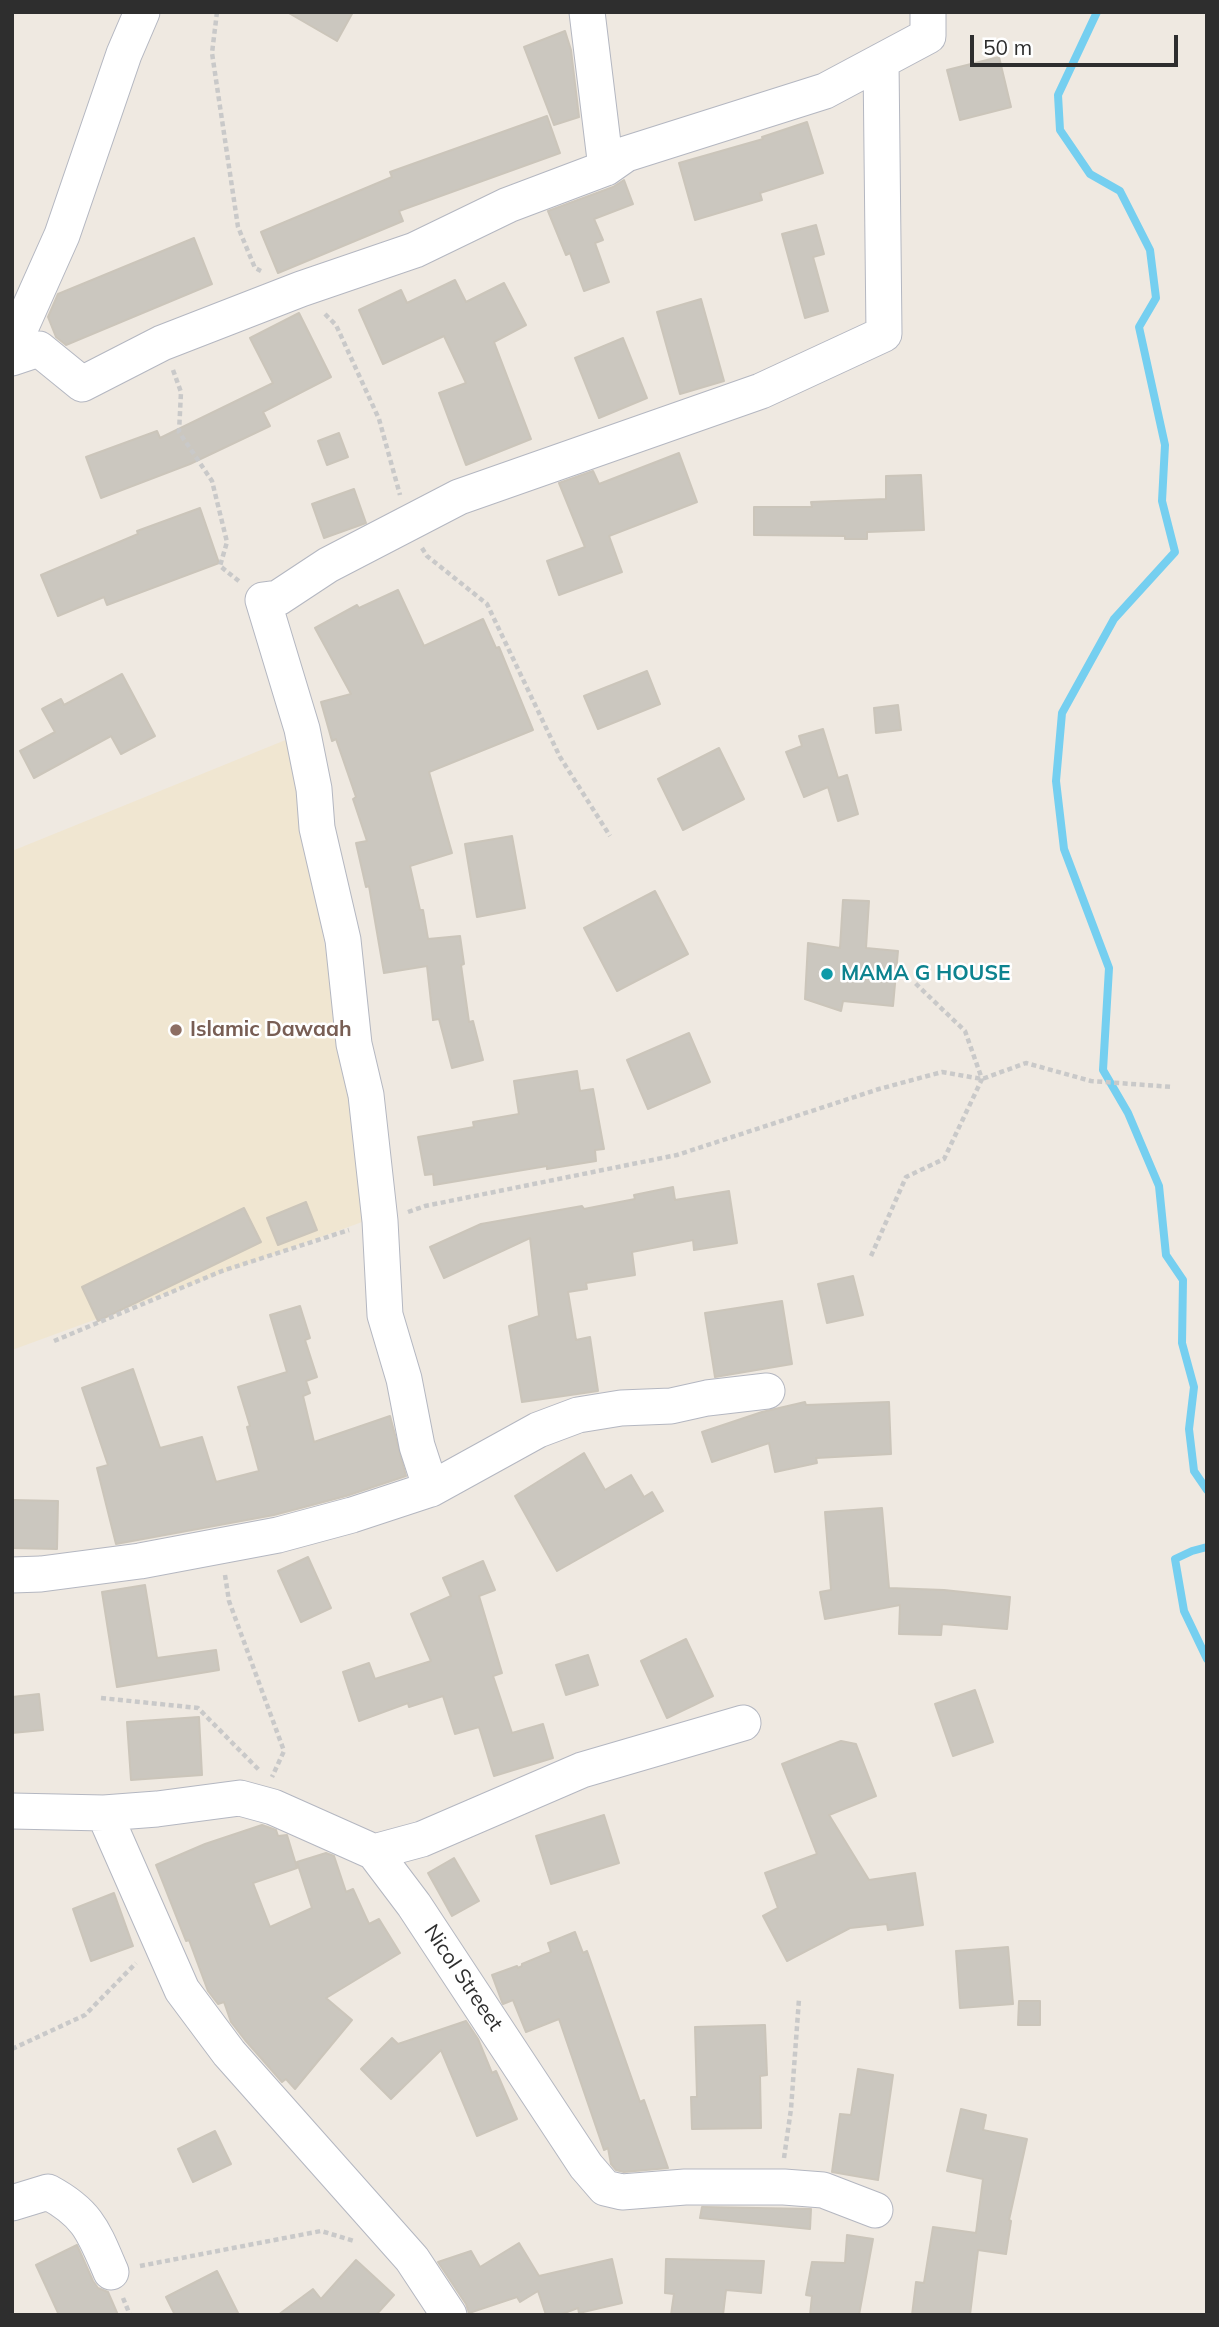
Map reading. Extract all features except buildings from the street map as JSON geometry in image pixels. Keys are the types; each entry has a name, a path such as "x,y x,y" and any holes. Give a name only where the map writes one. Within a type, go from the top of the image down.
{"street":[{"path":"12,347 62,234 124,54 142,12"},
{"path":"587,12 606,168"},
{"path":"12,358 39,349 82,384 162,342 300,289 415,250 508,205 606,168 626,154 825,92 928,36 928,12"},
{"path":"431,1489 417,1446 404,1379 385,1315 380,1221 366,1095 354,1044 343,940 317,828 314,789 302,729 263,600 278,598 328,565 459,497 761,391 884,334 881,61"},
{"path":"12,1575 41,1574 140,1561 222,1547 352,1515 431,1489 538,1430 578,1415 621,1408 671,1406 707,1398 767,1391"},
{"path":"374,1852 422,1839 582,1769 743,1723"},
{"name":"Nicol Streeet","path":"12,1811 104,1813 240,1798 273,1807 374,1852 414,1905 586,2166 605,2188 622,2192 685,2187 784,2186 823,2190 875,2210"},
{"path":"104,1813 182,1990 229,2053 412,2259 449,2315"},
{"path":"12,2203 48,2192 68,2203 90,2224 111,2272"}],"path":[{"path":"217,12 212,53 238,227 255,268 300,289 336,325 379,419 408,523 426,556 486,604 560,757 610,836"},
{"path":"162,342 181,392 179,432 212,481 227,542 220,566 263,600"},
{"path":"871,1256 905,1177 944,1159 982,1079 965,1031 914,982"},
{"path":"54,1341 222,1271 425,1206 677,1155 879,1089 942,1072 982,1079 1026,1063 1091,1081 1173,1087"},
{"path":"102,1699 198,1708 270,1781 284,1751 229,1601 222,1547"},
{"path":"12,2049 85,2015 160,1939"},
{"path":"784,2186 784,2152 791,2109 799,1999"},
{"path":"111,2272 321,2231 360,2243"}],"shaded area":[{"name":"Islamic Dawaah","path":"288,739 373,1218 12,1350 12,851"}],"waterway":[{"path":"1097,12 1058,95 1060,130 1090,174 1120,191 1150,250 1156,298 1139,327 1165,445 1162,501 1175,552 1114,619 1062,713 1056,781 1064,849 1109,968 1103,1070 1128,1113 1159,1186 1166,1255 1183,1280 1182,1343 1194,1387 1189,1429 1194,1471 1207,1490"},
{"path":"1207,1547 1175,1559 1184,1611 1207,1659"}],"place":[{"name":"MAMA G HOUSE","path":"827,974"},
{"name":"Islamic Dawaah","path":"176,1030"}]}
